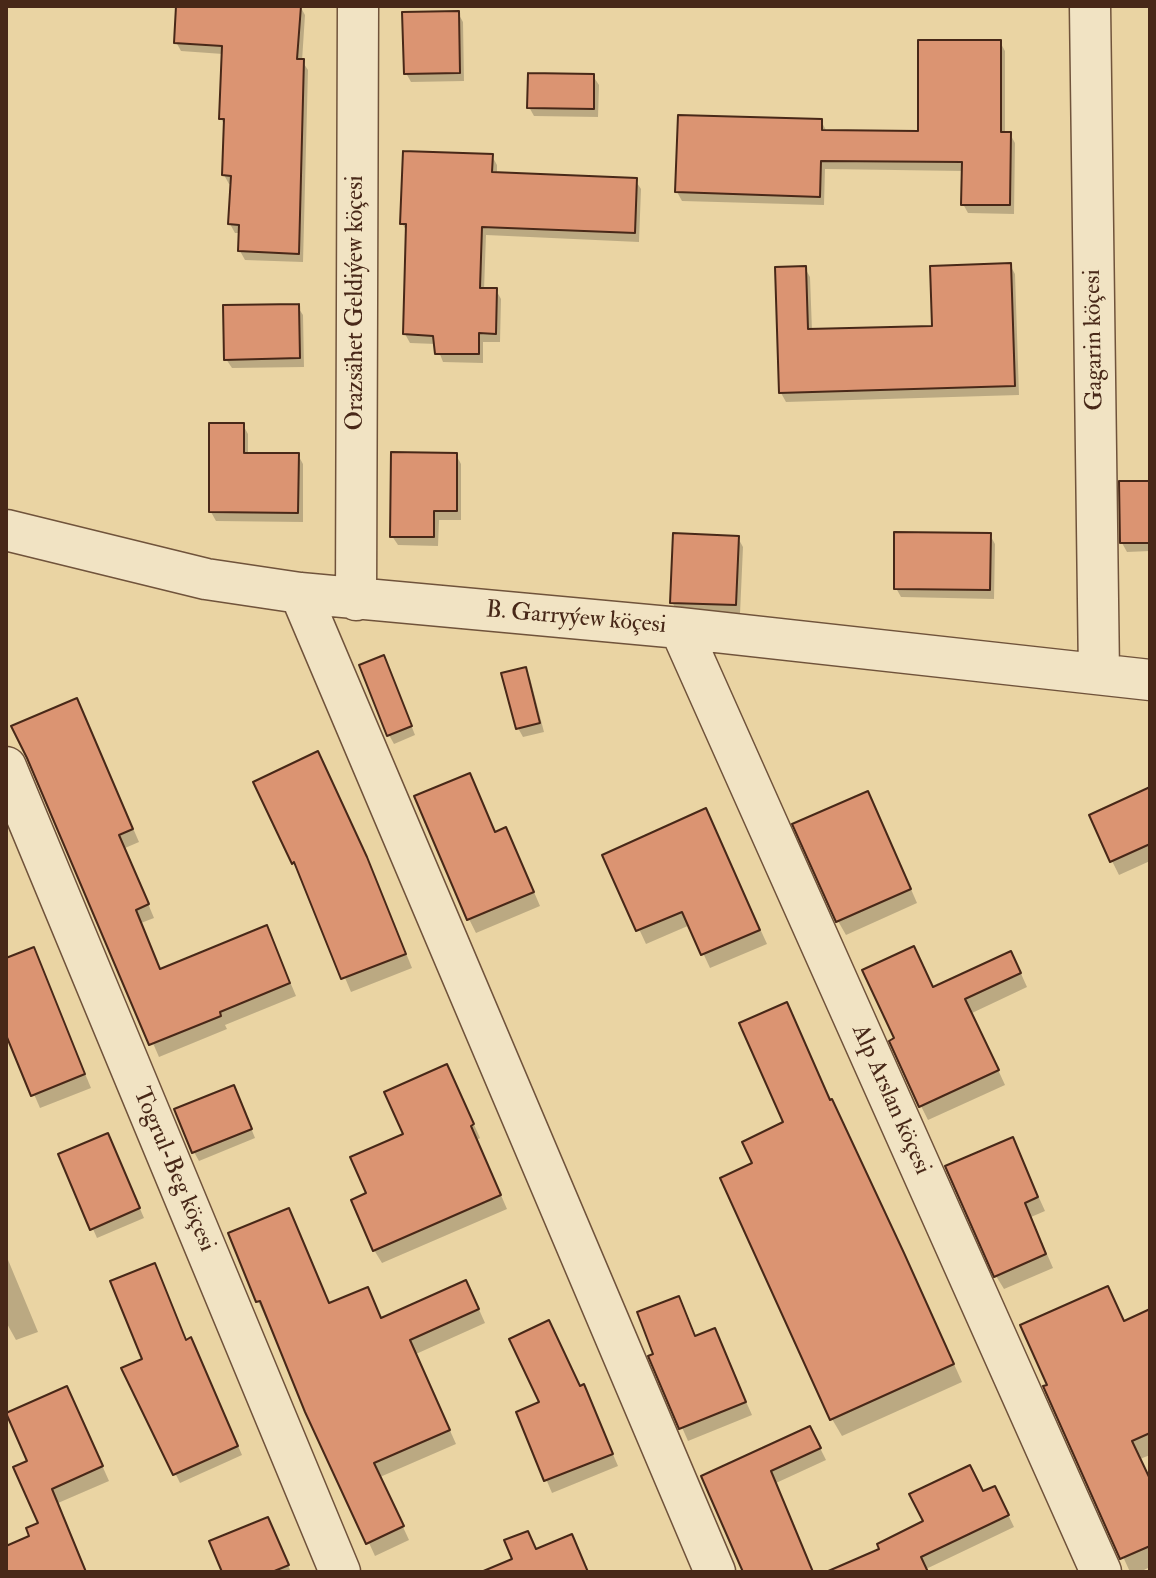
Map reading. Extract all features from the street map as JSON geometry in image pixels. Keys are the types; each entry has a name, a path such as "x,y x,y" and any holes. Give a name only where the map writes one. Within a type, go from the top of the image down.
{"street":[{"name":"Orazsähet Geldiýew köçesi","path":"356,600 358,6"},
{"name":"Gagarin köçesi","path":"1090,6 1099,674"},
{"name":"B. Garryýew köçesi","path":"6,530 206,579 300,593 680,628 1150,680"},
{"path":"300,593 715,1572"},
{"name":"Alp Arslan köçesi","path":"680,628 1101,1572"},
{"name":"Togrul-Beg köçesi","path":"6,767 340,1572"}],"building":[{"path":"176,6 301,6 297,59 304,59 299,254 238,251 239,225 228,224 231,176 222,175 224,119 219,119 222,46 174,43"},
{"path":"459,11 460,73 404,74 402,12"},
{"path":"918,40 1001,40 1001,132 1011,132 1010,205 961,205 962,162 821,161 820,197 675,192 678,115 822,119 822,130 918,131"},
{"path":"528,73 594,74 594,109 527,108"},
{"path":"403,151 493,154 492,172 637,178 635,233 482,227 480,288 497,288 496,334 479,333 479,354 435,354 433,336 403,334 406,224 400,224"},
{"path":"1011,263 1015,386 779,393 775,267 806,266 808,329 932,326 930,266"},
{"path":"299,304 300,358 224,360 223,305"},
{"path":"209,423 244,423 244,453 299,453 298,513 209,512"},
{"path":"391,452 457,453 457,511 434,511 434,537 390,537"},
{"path":"1119,481 1150,481 1150,543 1120,543"},
{"path":"894,532 991,533 990,590 894,589"},
{"path":"673,533 739,536 736,605 670,603"},
{"path":"384,655 412,726 387,736 359,665"},
{"path":"526,667 540,723 516,729 501,673"},
{"path":"77,698 133,829 119,835 149,904 136,910 160,969 267,925 290,983 220,1012 221,1016 149,1045 11,726"},
{"path":"318,751 367,857 406,954 341,979 294,862 292,864 253,782"},
{"path":"470,773 495,832 506,827 534,892 467,920 414,796"},
{"path":"1150,787 1150,844 1110,862 1089,815"},
{"path":"868,791 911,889 836,922 792,824"},
{"path":"706,808 760,930 701,955 682,912 636,931 602,855"},
{"path":"914,946 933,987 1011,951 1021,973 965,999 999,1070 919,1107 889,1041 894,1038 862,970"},
{"path":"34,947 85,1074 31,1096 6,1035 6,958"},
{"path":"787,1002 954,1364 830,1420 720,1178 752,1163 742,1142 783,1122 739,1023"},
{"path":"447,1064 501,1195 373,1251 351,1200 366,1193 350,1157 403,1134 384,1092"},
{"path":"234,1085 252,1129 192,1153 174,1109"},
{"path":"108,1133 140,1208 90,1230 58,1154"},
{"path":"1013,1137 1038,1197 1025,1203 1046,1254 994,1277 945,1166"},
{"path":"289,1208 329,1303 368,1287 381,1318 466,1280 479,1309 410,1340 450,1430 374,1463 404,1526 366,1544 228,1233"},
{"path":"155,1263 186,1340 191,1337 238,1446 173,1475 121,1368 142,1359 110,1281"},
{"path":"1108,1286 1124,1321 1150,1309 1150,1433 1132,1441 1150,1479 1150,1546 1120,1559 1043,1386 1047,1385 1020,1325"},
{"path":"679,1296 695,1336 715,1328 746,1402 679,1429 648,1356 653,1354 637,1312"},
{"path":"549,1320 580,1386 584,1384 613,1454 544,1481 516,1412 539,1402 509,1339"},
{"path":"67,1386 103,1466 52,1489 86,1572 6,1572 6,1546 29,1536 26,1528 38,1523 13,1467 27,1461 6,1413"},
{"path":"810,1426 821,1448 771,1471 813,1572 743,1572 701,1476"},
{"path":"970,1465 983,1491 995,1486 1009,1515 921,1557 928,1572 826,1572 879,1549 877,1544 923,1521 909,1494"},
{"path":"268,1517 289,1565 272,1572 222,1572 209,1541"},
{"path":"528,1531 536,1549 572,1534 588,1572 481,1572 512,1559 504,1540"}]}
